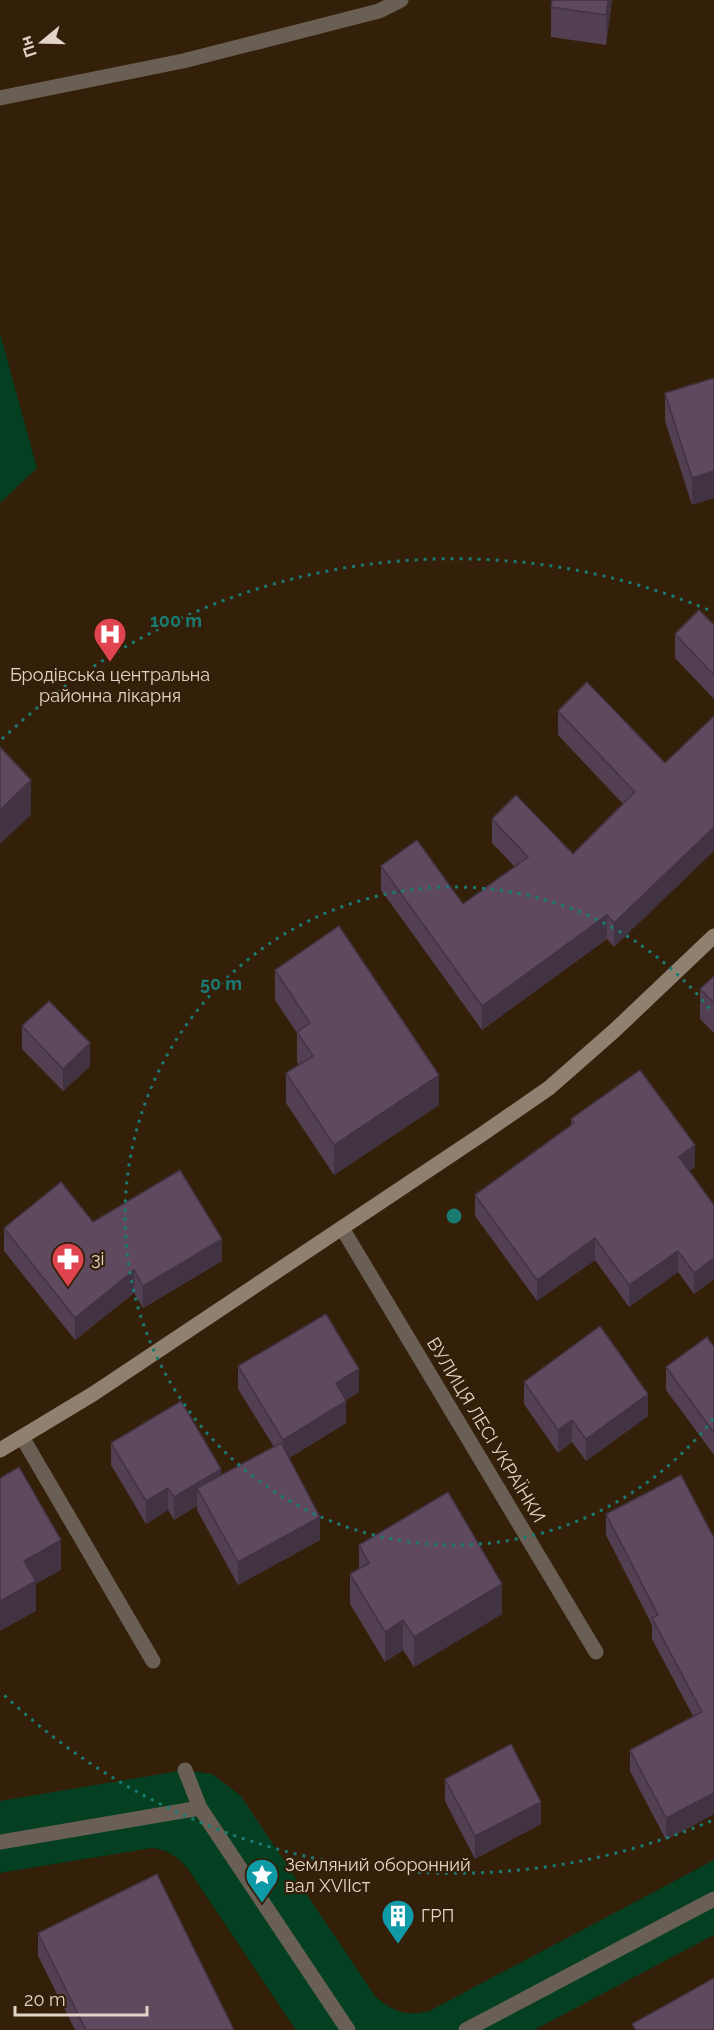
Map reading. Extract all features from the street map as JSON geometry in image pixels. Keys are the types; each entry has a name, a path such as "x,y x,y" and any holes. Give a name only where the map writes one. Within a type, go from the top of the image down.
{"street":[{"path":"0,98 183,61 379,11 400,0"},
{"path":"0,1450 93,1394 549,1088 615,1030 714,936"},
{"name":"ВУЛИЦЯ ЛЕСІ УКРАЇНКИ","path":"342,1228 596,1652"},
{"path":"22,1437 153,1661"},
{"path":"185,1770 200,1808 348,2030"},
{"path":"0,1842 200,1808"},
{"path":"466,2030 714,1899"}],"green space":[{"path":"0,333 37,468 0,503"},
{"name":"Земляний оборонний вал XVIIст","path":"185,1770 212,1774 240,1795 375,1996 393,2009 406,2013 429,2011 714,1860 714,1935 534,2030 296,2030 188,1869 168,1852 152,1848 0,1873 0,1801"}],"building":[{"path":"552,0 608,0 606,15 551,7"},
{"path":"714,378 714,471 692,478 665,393"},
{"path":"699,610 714,625 714,675 675,634"},
{"path":"587,682 665,763 714,716 714,827 614,923 607,915 482,1006 381,866 417,840 463,904 528,857 492,819 516,795 573,854 635,792 558,711"},
{"path":"0,747 31,780 0,810"},
{"path":"339,926 439,1075 334,1145 286,1073 313,1056 297,1032 310,1023 275,970"},
{"path":"714,976 714,1003 700,989"},
{"path":"49,1001 90,1043 63,1069 22,1026"},
{"path":"640,1070 695,1145 679,1157 714,1205 714,1258 694,1273 678,1251 629,1285 595,1238 537,1280 475,1195 574,1123 571,1119"},
{"path":"180,1170 222,1239 143,1286 134,1270 75,1318 4,1228 61,1182 93,1222"},
{"path":"326,1314 359,1369 336,1383 346,1401 283,1440 238,1366"},
{"path":"600,1326 648,1394 586,1439 572,1420 558,1430 524,1382"},
{"path":"707,1337 714,1347 714,1433 666,1367"},
{"path":"181,1401 221,1469 174,1497 168,1488 146,1501 111,1443"},
{"path":"281,1443 320,1517 238,1562 197,1488"},
{"path":"19,1467 61,1540 24,1561 36,1581 0,1601 0,1478"},
{"path":"681,1475 714,1538 714,1793 666,1818 630,1750 702,1712 652,1618 658,1615 606,1514"},
{"path":"448,1492 502,1584 414,1637 403,1620 385,1632 350,1574 369,1563 359,1545"},
{"path":"511,1744 541,1802 475,1836 445,1779"},
{"path":"157,1874 234,2030 86,2030 38,1933"},
{"path":"714,1978 714,2030 636,2030 632,2024"}],"place":[{"name":"Бродівська центральна районна лікарня","path":"110,663"},
{"name":"3і","path":"68,1288"},
{"name":"Земляний оборонний вал XVIIст","path":"262,1904"},
{"name":"ГРП","path":"398,1945"}]}
